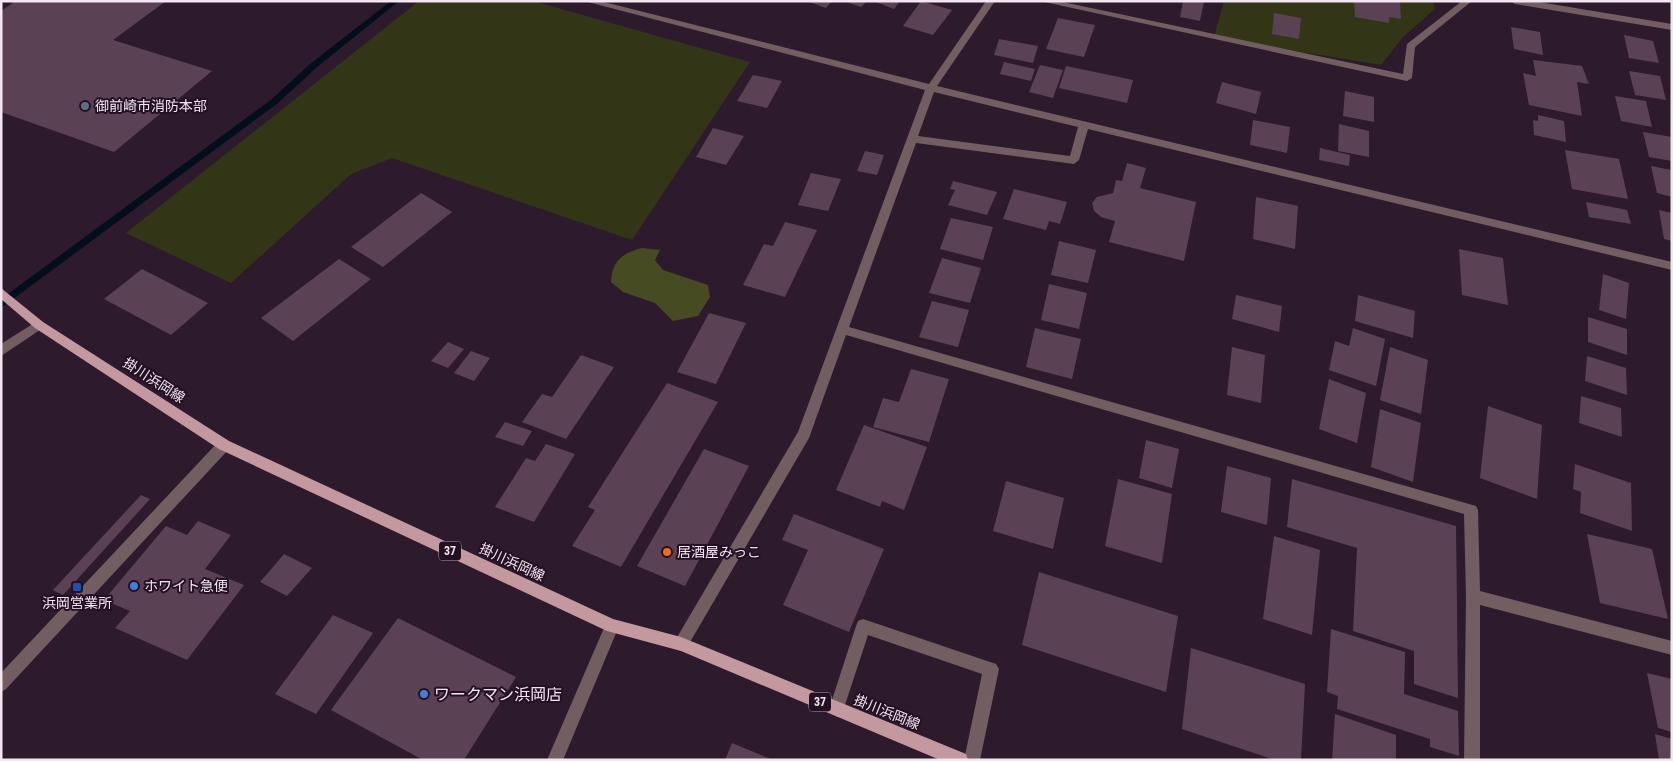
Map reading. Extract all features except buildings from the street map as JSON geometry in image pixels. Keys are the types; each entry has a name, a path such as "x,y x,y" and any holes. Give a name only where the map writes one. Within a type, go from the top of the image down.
{"main road":[{"name":"掛川浜岡線","path":"1,292 39,325 224,445 612,626 681,644 960,760"}],"street":[{"path":"588,1 931,88 1672,266"},
{"path":"681,644 804,434 844,330 931,88 991,1"},
{"path":"1044,1 1407,78 1410,46 1468,1"},
{"path":"1515,1 1670,27 1672,38"},
{"path":"912,140 1074,160 1084,125"},
{"path":"1,351 39,325"},
{"path":"844,330 1471,510 1473,596 1472,760"},
{"path":"1,684 224,445"},
{"path":"1473,596 1672,648"},
{"path":"555,760 612,626"},
{"path":"837,709 863,626 991,669 972,760"}],"green space":[{"path":"419,1 533,1 750,62 632,240 392,158 351,174 231,283 126,233"},
{"path":"1224,1 1433,1 1435,9 1403,37 1381,65 1214,37"},
{"path":"642,248 660,250 655,260 663,270 708,285 710,297 698,316 673,321 655,303 623,292 611,282 613,269 619,259 629,252"}],"waterway":[{"path":"1,304 275,101 313,66 396,1"}],"place":[{"name":"御前崎市消防本部","path":"85,106"},
{"name":"居酒屋みっこ","path":"667,552"},
{"name":"ホワイト急便","path":"134,586"},
{"name":"浜岡営業所","path":"77,587"},
{"name":"ワークマン浜岡店","path":"424,694"}]}
